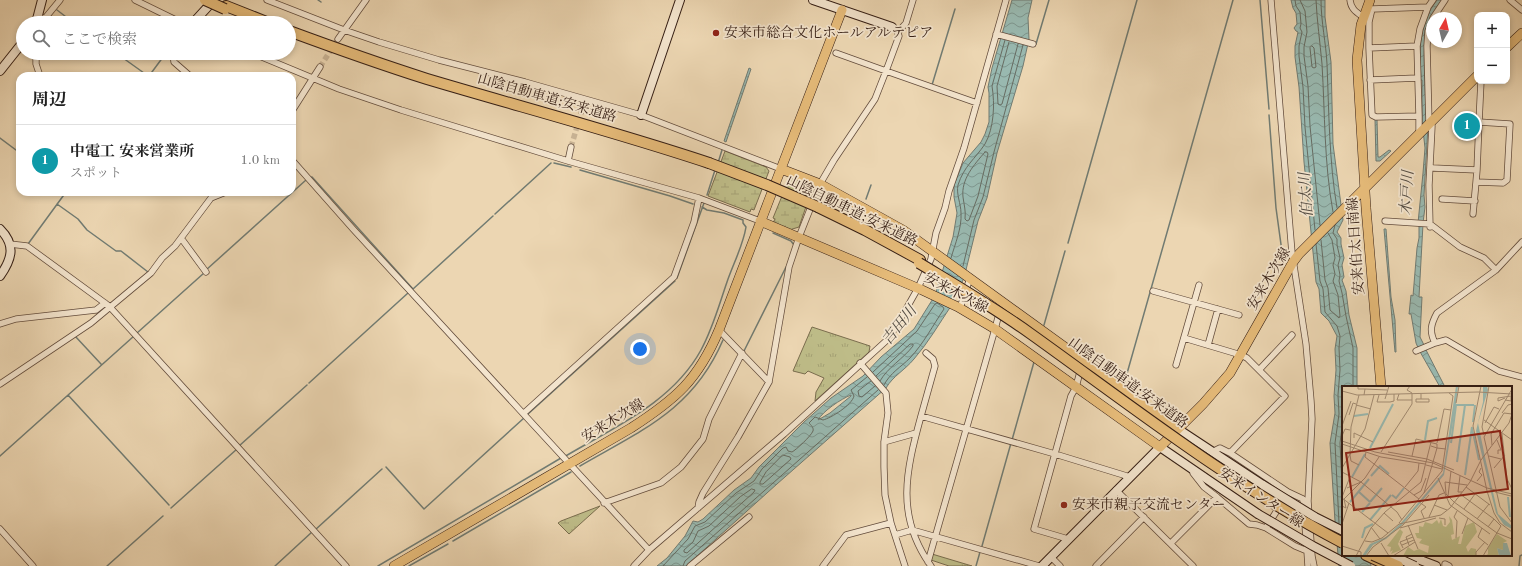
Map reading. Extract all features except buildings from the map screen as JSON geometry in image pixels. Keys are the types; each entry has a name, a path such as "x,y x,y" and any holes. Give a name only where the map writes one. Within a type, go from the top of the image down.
{"highway":[{"path":"205,0 250,16"},
{"path":"213,0 245,16"},
{"name":"山陰自動車道;安来道路","path":"296,34 341,51 421,77 639,140 767,185 864,230 977,294 1033,331 1234,476 1292,512 1342,539"},
{"name":"山陰自動車道;安来道路","path":"296,38 340,54 420,80 709,165"},
{"name":"山陰自動車道;安来道路","path":"920,261 1031,334 1134,410 1244,486 1297,518 1342,542"},
{"path":"1368,556 1390,566"},
{"path":"1375,556 1398,566"}],"main road":[{"path":"1366,188 1357,60 1359,35 1363,17 1369,5"},
{"name":"安来木次線","path":"394,566 656,412 675,396 697,371 706,358 719,330 842,10"},
{"path":"1510,44 1522,33"},
{"name":"安来伯太日南線","path":"1381,386 1366,188 1474,79"},
{"name":"安来木次線","path":"781,169 820,184 880,216 934,252 1178,429"},
{"name":"安来木次線","path":"760,221 959,307 995,329 1160,447 1221,385 1241,355 1296,258 1366,188"},
{"path":"1405,566 1406,556"}],"street":[{"path":"38,16 42,0"},
{"path":"47,16 60,0"},
{"path":"135,0 168,16"},
{"path":"199,16 213,0"},
{"path":"267,0 344,30 438,60 525,82 641,115 781,169"},
{"path":"338,40 366,0"},
{"path":"641,115 680,0"},
{"path":"698,508 703,493 738,437 769,382 789,267 799,237 820,184 834,160 876,99 898,38 895,30 813,0"},
{"path":"895,30 906,23 914,0"},
{"path":"634,566 649,550 784,434 861,364 891,334 920,289 934,252 949,191 964,148 1006,0"},
{"path":"1271,0 1282,149 1306,344 1311,401 1312,419 1305,500 1309,555 1308,566"},
{"path":"1350,0 1350,6 1354,11 1363,17"},
{"path":"1425,127 1419,116 1417,46 1420,29 1428,7 1433,0"},
{"path":"1437,12 1445,0"},
{"path":"1510,0 1522,10"},
{"path":"1419,116 1376,117 1372,115 1368,48 1369,5 1428,7"},
{"path":"997,34 1032,44"},
{"path":"1368,48 1417,46"},
{"path":"1425,127 1427,48"},
{"path":"0,71 16,51"},
{"path":"836,53 977,103"},
{"path":"36,60 39,72"},
{"path":"174,60 174,62 185,72"},
{"path":"269,60 313,78 401,110 568,161 699,198 760,221"},
{"path":"296,105 320,67"},
{"path":"1370,80 1417,78"},
{"path":"1473,214 1477,170 1481,84"},
{"path":"582,110 584,98"},
{"path":"1476,182 1503,184 1507,180 1510,124 1479,122"},
{"path":"1425,127 1432,126 1429,185 1430,225"},
{"path":"568,161 571,147"},
{"path":"296,165 353,229 524,413 568,464 649,550"},
{"path":"1433,168 1477,170"},
{"path":"0,324 16,319 96,310 107,305 151,273 162,258 181,238 211,198 216,196"},
{"path":"524,413 674,277 694,222 699,198"},
{"path":"1442,199 1475,201"},
{"path":"1386,221 1430,225 1460,247 1484,258 1496,270"},
{"path":"0,229 8,238 10,244 8,264 0,276"},
{"path":"181,238 206,272"},
{"path":"1435,343 1430,331 1431,324 1437,313 1496,270 1522,242"},
{"path":"10,244 25,245 107,305 346,566"},
{"path":"959,307 970,278"},
{"path":"1176,365 1199,285"},
{"path":"1153,291 1239,315"},
{"path":"930,564 936,536 1002,301"},
{"path":"0,384 91,323 107,305"},
{"path":"1208,345 1218,309"},
{"path":"719,330 769,382"},
{"path":"1259,370 1292,335"},
{"path":"1184,338 1247,358 1285,396 1230,454"},
{"path":"1416,351 1446,340 1499,371 1522,377"},
{"path":"604,503 661,483 681,467 703,439 709,419 742,353"},
{"path":"926,353 933,359 935,366 909,461 906,485 907,504 912,530 930,564"},
{"path":"1068,539 1034,529 1071,396 1076,387 1083,359"},
{"path":"861,364 886,393 888,413 884,442 885,495 895,536 905,566"},
{"path":"921,416 1130,477"},
{"name":"安来インター線","path":"1178,429 1263,485 1315,517 1342,530"},
{"path":"884,442 916,433"},
{"path":"1042,566 1160,447"},
{"name":"安来インター線","path":"1160,447 1258,514 1351,566"},
{"path":"1212,452 1220,448 1288,492 1305,500"},
{"path":"1194,469 1193,473 1204,487 1249,524 1266,528 1309,555 1314,566"},
{"path":"1116,490 1193,566"},
{"path":"1266,528 1288,492"},
{"path":"1171,543 1217,497"},
{"path":"690,566 749,516"},
{"path":"1096,566 1144,517"},
{"path":"823,566 846,535 892,523"},
{"path":"0,529 33,566"},
{"path":"895,536 912,530 1039,566"},
{"path":"1391,556 1393,566"},
{"path":"1393,556 1415,566"},
{"path":"1409,556 1436,566"},
{"path":"1051,557 1060,566"},
{"path":"1445,566 1445,564 1450,566"}],"green space":[{"path":"725,151 766,167 769,171 754,210 751,209 750,212 708,196"},
{"path":"792,177 806,183 810,195 799,227 789,230 773,223 775,219 773,218 789,179"},
{"path":"812,327 870,346 869,352 815,401 816,392 824,378 808,371 805,374 793,371"},
{"path":"600,506 569,534 558,523 561,521"},
{"path":"932,554 972,566 949,566 931,560"}],"water":[{"path":"1012,0 1032,0 1028,18 1029,39 1023,66 997,153 987,198 978,221 964,278 952,303 935,295 953,237 957,213 954,197 954,185 963,163 981,142 989,122 988,87"},
{"path":"1291,0 1325,0 1325,17 1331,62 1333,144 1343,220 1337,232 1341,238 1344,258 1342,265 1344,277 1342,280 1346,291 1349,315 1357,348 1357,386 1342,386 1342,556 1369,556 1371,566 1339,566 1330,443 1335,413 1335,349 1337,336 1329,321 1321,313 1319,289 1316,282 1295,57 1295,46 1298,32 1294,28 1297,24 1296,13"},
{"path":"1437,0 1442,0 1434,12 1430,12"},
{"path":"1426,21 1424,59 1427,123 1422,127 1422,80 1419,79 1421,77 1420,46"},
{"path":"749,68 751,69 726,142 724,141"},
{"path":"1375,119 1377,119 1378,157 1389,150 1391,151 1380,161 1376,161"},
{"path":"1428,126 1424,195 1425,207 1423,223 1418,223 1425,148 1423,130"},
{"path":"1419,224 1423,224 1419,297 1422,297 1420,337 1425,347 1419,350 1416,343 1411,314 1409,314 1411,295 1413,296"},
{"path":"1384,229 1386,229 1391,297 1395,320 1396,352 1395,352"},
{"path":"934,297 951,306 919,353 886,388 686,566 657,566 667,558 685,536 693,521 698,522 703,519 734,490 751,478 759,467 804,422 831,398 863,376 881,357 914,329","holes":["851,396 830,413 818,420 833,406"]},
{"path":"1425,348 1444,386 1439,386 1419,350"}],"waterway":[{"path":"1036,44 1049,0"},
{"path":"1068,243 1137,0"},
{"path":"1124,384 1233,0"},
{"path":"1260,0 1269,109"},
{"path":"932,85 955,9"},
{"path":"57,10 65,16"},
{"path":"126,60 143,72"},
{"path":"152,72 161,60"},
{"path":"1269,115 1276,208 1283,259"},
{"path":"0,138 16,150"},
{"path":"718,163 722,150"},
{"path":"495,214 551,163"},
{"path":"554,163 571,167"},
{"path":"580,170 693,204"},
{"path":"707,195 715,170"},
{"path":"296,189 312,177 413,289"},
{"path":"866,199 871,185"},
{"path":"28,244 63,196"},
{"path":"206,270 288,196"},
{"path":"677,278 704,203"},
{"path":"57,204 78,219 87,230 116,251 121,251 148,272"},
{"path":"564,457 622,424 658,399 689,369 701,350 712,325 745,234 746,227 743,220 724,213 707,210 702,207"},
{"path":"413,289 493,216"},
{"path":"773,233 791,241 794,245"},
{"path":"1044,325 1065,251"},
{"path":"743,353 786,267"},
{"path":"137,333 204,273"},
{"path":"528,414 675,281"},
{"path":"309,383 408,293"},
{"path":"98,311 105,307"},
{"path":"75,336 101,364"},
{"path":"0,456 134,336"},
{"path":"580,466 645,429 664,416 697,384 711,364 723,340"},
{"path":"1012,440 1034,362"},
{"path":"239,446 307,385"},
{"path":"68,395 169,505"},
{"path":"386,467 424,509 524,418"},
{"path":"982,546 1011,443"},
{"path":"171,508 237,449"},
{"path":"378,566 561,458"},
{"path":"315,530 382,469"},
{"path":"453,541 571,472"},
{"path":"107,566 163,516"},
{"path":"275,566 312,532"},
{"path":"409,566 448,544"},
{"path":"976,566 980,552"},
{"path":"1519,566 1520,556 1522,555"}],"tunnel":[{"path":"320,67 338,39"},
{"path":"571,147 582,110"}],"place":[{"name":"安来市総合文化ホールアルテピア","path":"716,33"},
{"name":"中電工 安来営業所","path":"1467,126"},
{"name":"安来市親子交流センター","path":"1064,505"}],"water label":[{"name":"木戸川","path":"1408,193"},
{"name":"伯太川","path":"1307,195"},
{"name":"吉田川","path":"900,326"}]}
